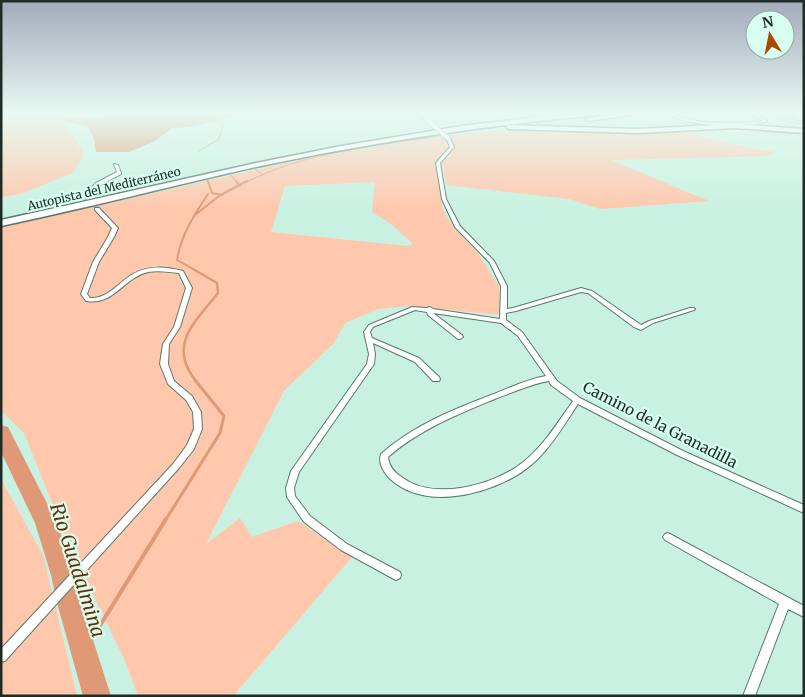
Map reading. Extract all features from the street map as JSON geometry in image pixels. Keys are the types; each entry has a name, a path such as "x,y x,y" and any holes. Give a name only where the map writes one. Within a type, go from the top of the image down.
{"highway":[{"name":"Autopista del Mediterráneo","path":"1,215 297,150 327,146"},
{"name":"Autopista del Mediterráneo","path":"1,223 257,165 355,146"},
{"path":"338,149 363,146"}],"street":[{"path":"396,575 344,547 307,519 291,497 290,488 295,471 370,364 372,354 368,328 414,308 503,321 504,286 492,262 458,227 444,199 438,163 451,146"},
{"path":"90,192 98,184 119,173 116,165"},
{"path":"1,657 176,466 191,447 198,428 197,412 189,398 171,382 164,364 166,344 176,327 189,288 185,276 181,272 148,270 139,272 102,299 88,300 84,294 87,284 115,228 97,209"},
{"path":"503,311 514,310 581,290 590,292 641,328 651,322 692,309"},
{"path":"430,309 430,314 460,337"},
{"name":"Camino de la Granadilla","path":"503,321 520,334 550,378 577,400 680,453 804,509"},
{"path":"369,339 417,360 436,379"},
{"path":"550,378 526,384 418,431 397,443 384,456 386,468 411,489 424,493 470,490 486,486 518,471 536,457 577,400"},
{"path":"668,537 804,612"},
{"path":"749,696 785,602"}],"shaded area":[{"path":"1,146 79,146 84,155 73,173 20,194 1,197"},
{"path":"95,146 144,146 129,152 96,152"},
{"path":"382,146 449,146 435,164 443,210 453,227 478,253 499,287 500,315 409,306 378,309 345,323 334,343 284,391 206,544 240,518 252,537 298,521 352,557 236,693 237,696 138,696 125,661 68,543 24,433 1,411 1,227 318,156","holes":["375,182 372,212 391,224 413,244 408,246 271,232 285,186"]},
{"path":"455,146 739,146 775,152 769,156 611,160 709,201 600,209 569,199 446,185 442,163"},
{"path":"1,479 43,555 77,696 1,696"}],"waterway":[{"path":"199,151 208,146"},
{"path":"263,175 315,157 375,146"},
{"path":"255,169 263,175"},
{"path":"231,175 237,183"},
{"path":"245,183 263,175"},
{"path":"208,181 212,193 221,195"},
{"path":"236,181 239,185"},
{"path":"239,185 247,181"},
{"path":"221,195 239,185"},
{"path":"195,270 177,260 185,234 208,194"},
{"path":"195,215 221,195"},
{"path":"193,269 217,283 218,293 193,324 187,334 184,345 184,356 188,368 196,381"},
{"path":"165,521 220,433 224,416 195,380"},
{"name":"Rio Guadalmina","path":"1,432 46,523 63,575 69,603 97,696"},
{"path":"83,653 166,519"}],"tunnel":[{"path":"90,192 97,209"}]}
